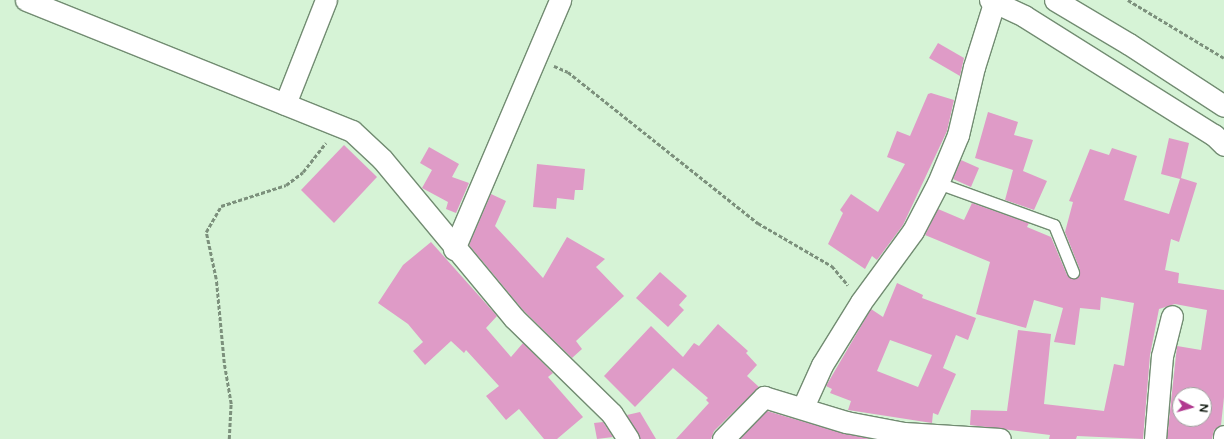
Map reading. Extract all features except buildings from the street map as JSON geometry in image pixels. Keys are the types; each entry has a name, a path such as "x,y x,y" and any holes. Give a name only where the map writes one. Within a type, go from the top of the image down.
{"street":[{"path":"26,0 352,131 382,159 454,249 514,318 612,414 628,439"},
{"path":"285,104 326,0"},
{"path":"454,249 560,0"},
{"path":"1055,0 1129,44 1224,106"},
{"path":"803,407 822,365 861,302 914,231 938,183 958,135 992,1 1024,16 1214,135 1224,145"},
{"path":"1156,439 1162,356 1172,316"},
{"path":"723,439 764,397 803,407 846,422 909,436 1000,439"}],"lane":[{"path":"938,183 1054,225 1073,272"}],"path":[{"path":"1128,0 1224,58"},
{"path":"534,60 568,72 758,223 832,266 861,302"},
{"path":"229,439 231,404 224,363 216,279 206,232 221,206 286,185 303,172 340,125"}]}
